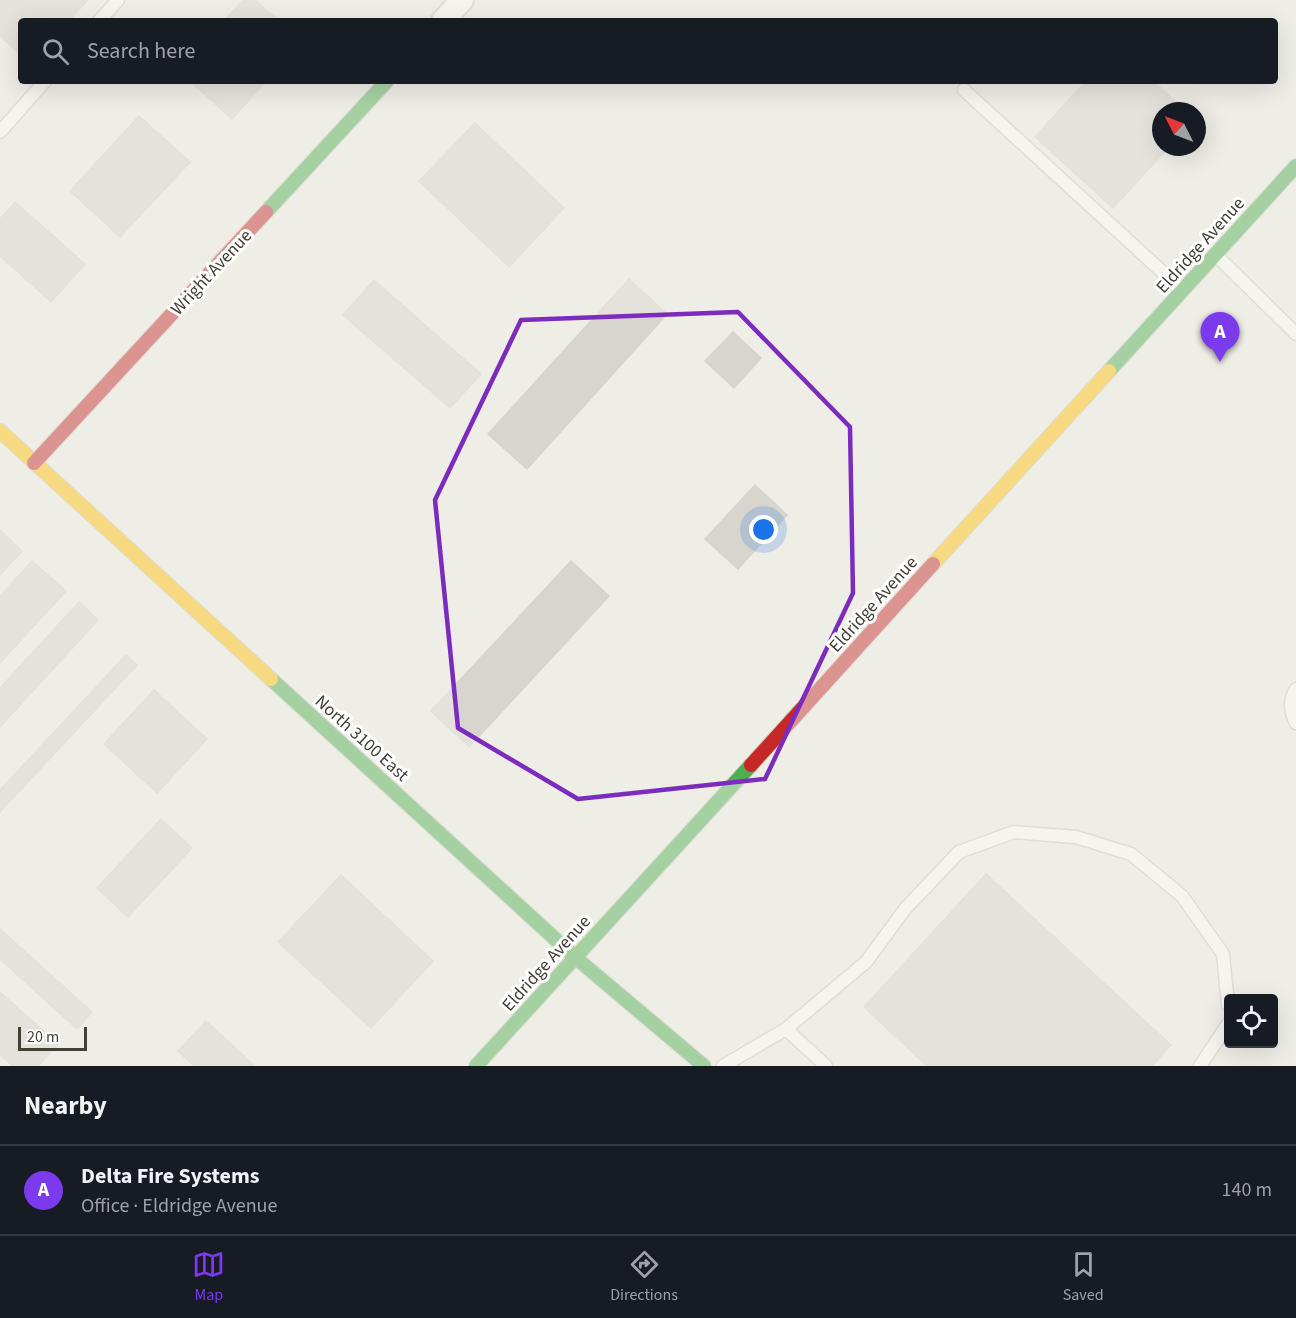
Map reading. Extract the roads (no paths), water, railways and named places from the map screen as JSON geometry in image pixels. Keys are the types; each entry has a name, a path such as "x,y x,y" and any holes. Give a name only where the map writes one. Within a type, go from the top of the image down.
{"street":[{"path":"446,18 462,0"},
{"name":"Wright Avenue","path":"34,463 384,84"},
{"name":"Eldridge Avenue","path":"476,1066 1296,166"},
{"name":"North 3100 East","path":"0,432 576,958 704,1066"}],"lane":[{"path":"102,18 118,0"},
{"path":"0,132 42,84"},
{"path":"964,90 1183,290"},
{"path":"1215,255 1296,334"},
{"path":"1296,689 1290,712 1296,723"},
{"path":"723,1066 786,1029 866,962 905,909 959,852 1014,832 1076,837 1131,854 1182,896 1223,954 1227,994"},
{"path":"786,1029 826,1066"},
{"path":"1200,1066 1224,1030"}],"place":[{"name":"Delta Fire Systems","path":"1220,362"}]}
